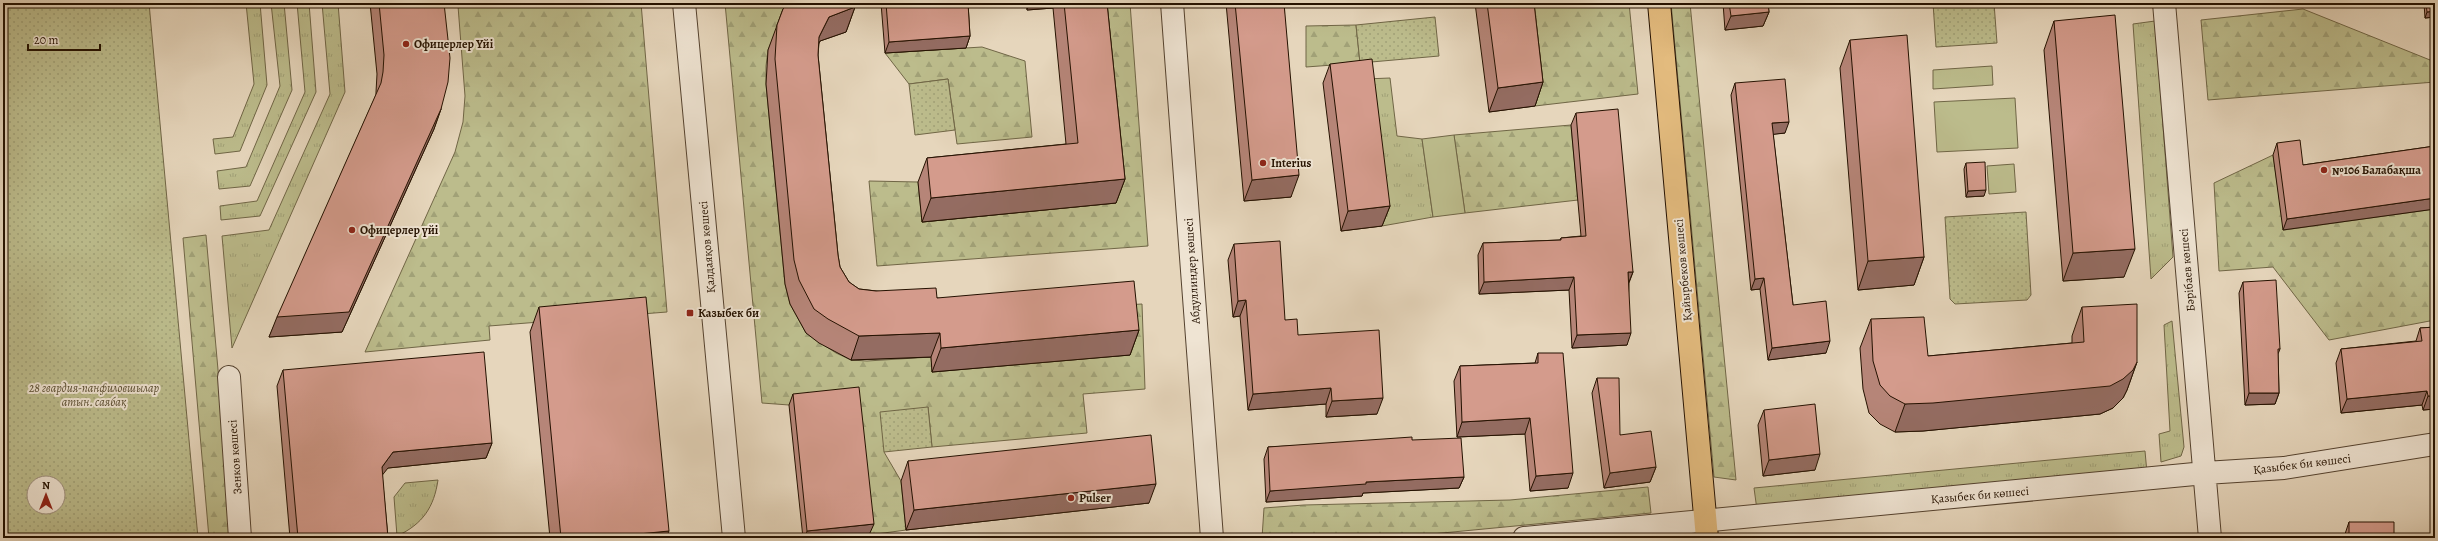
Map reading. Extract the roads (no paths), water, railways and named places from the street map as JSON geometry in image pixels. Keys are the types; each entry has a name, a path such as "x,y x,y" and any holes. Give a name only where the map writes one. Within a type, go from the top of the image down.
{"main road":[{"name":"Қайырбеков көшесі","path":"1659,3 1706,529"}],"street":[{"name":"Қалдаяқов көшесі","path":"684,3 734,538"},
{"name":"Абдуллиндер көшесі","path":"1172,3 1212,538"},
{"name":"Бәрібаев көшесі","path":"2164,3 2210,538"},
{"name":"Зенков көшесі","path":"229,377 240,538"},
{"name":"Қазыбек би көшесі","path":"1524,538 1706,529 2205,473 2284,468 2435,444"}],"place":[{"name":"Офицерлер Үйі","path":"406,44"},
{"name":"Interius","path":"1263,163"},
{"name":"№106 Балабақша","path":"2324,170"},
{"name":"Офицерлер үйі","path":"352,230"},
{"name":"Казыбек би","path":"690,313"},
{"name":"Pulser","path":"1071,498"}],"park label":[{"name":"28 гвардия-панфиловшылар атын. саябақ","path":"94,395"}]}
